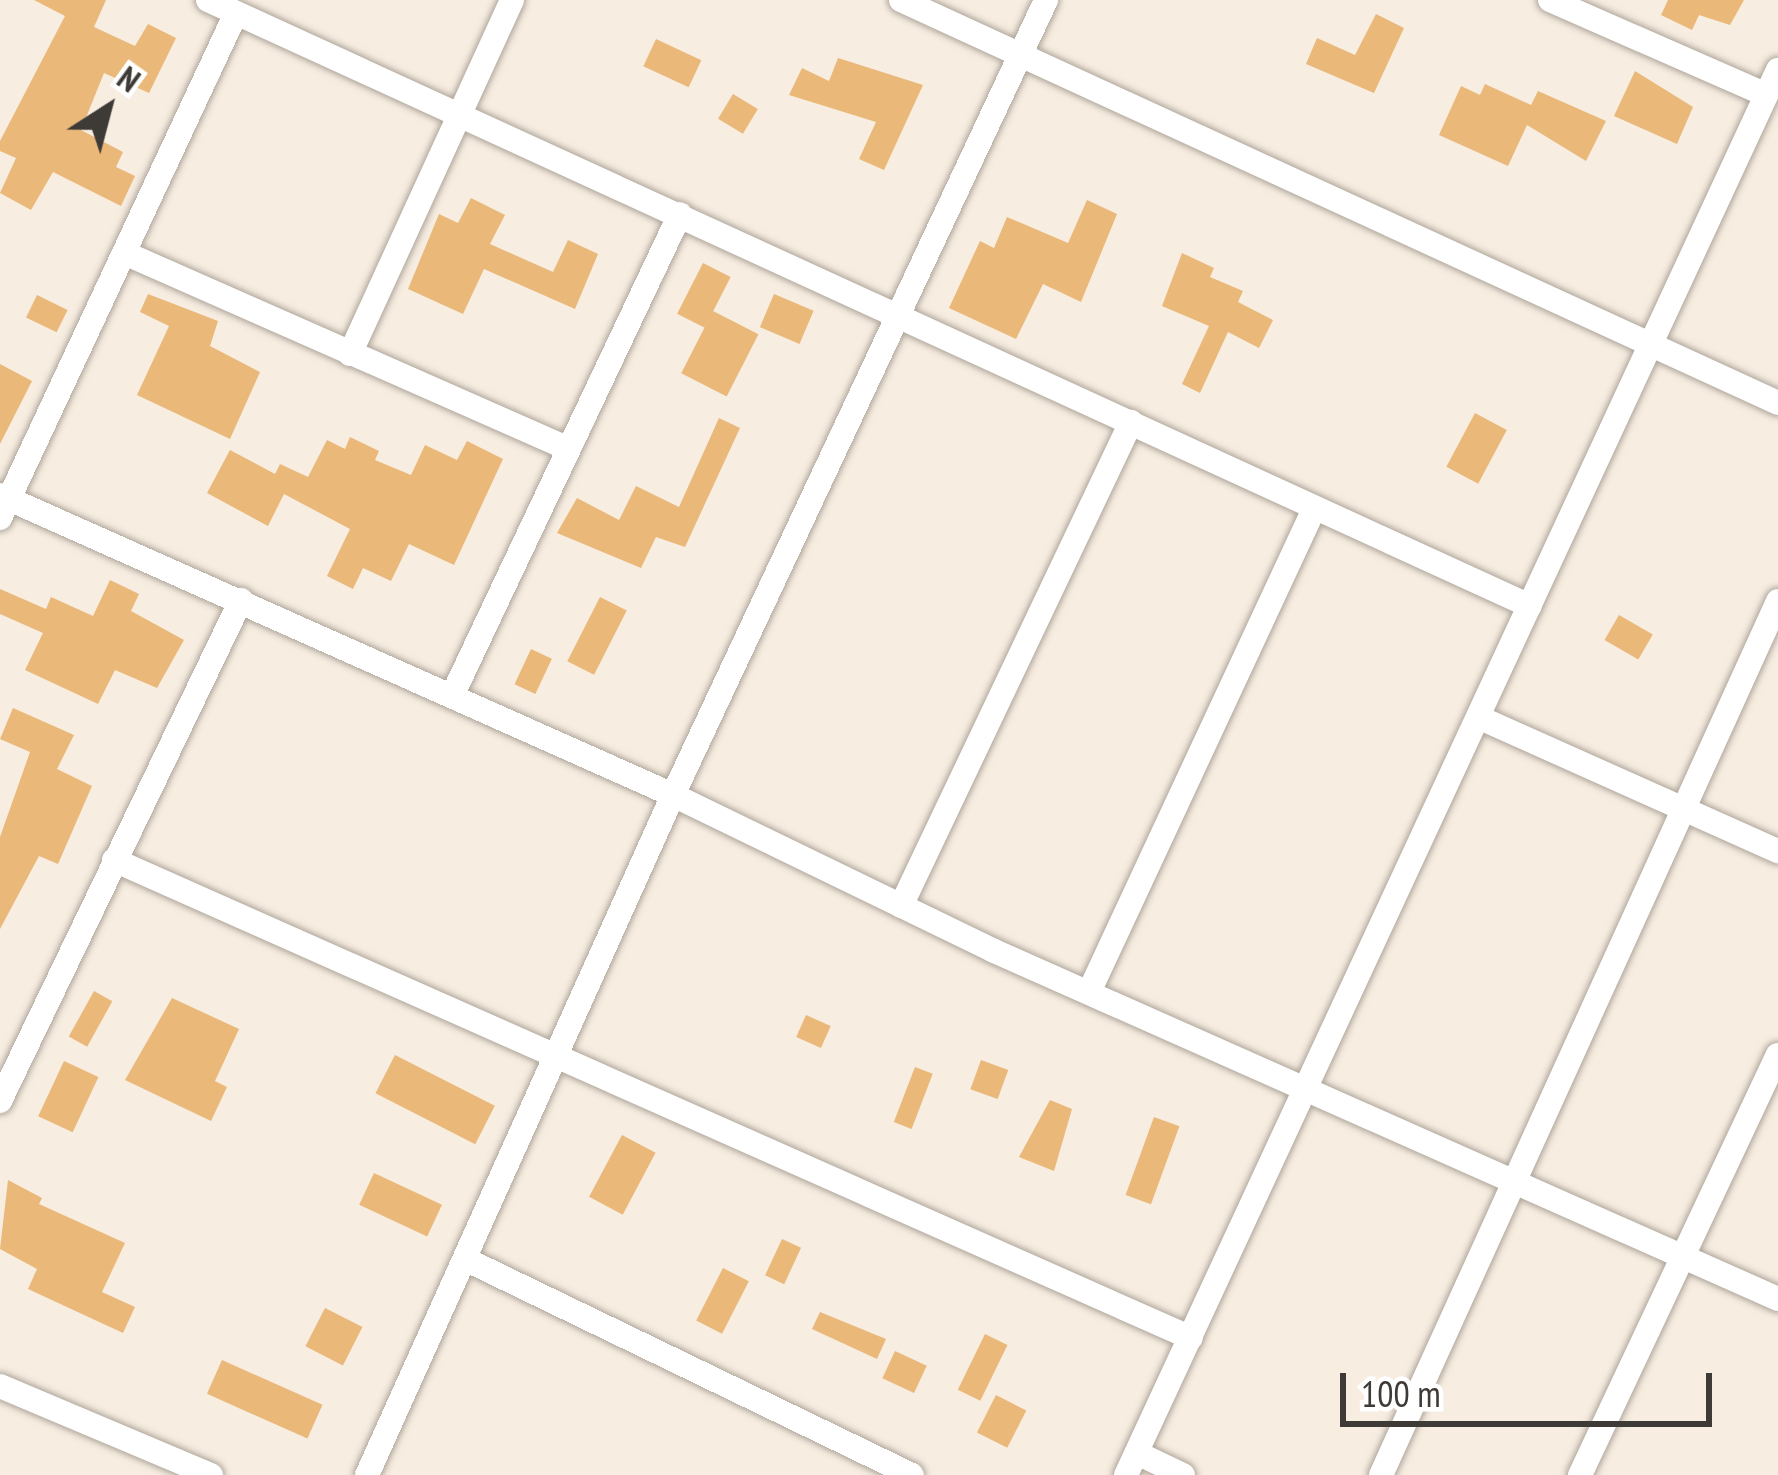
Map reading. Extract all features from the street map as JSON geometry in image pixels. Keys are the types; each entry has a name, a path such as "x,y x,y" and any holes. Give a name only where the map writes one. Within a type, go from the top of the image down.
{"street":[{"path":"208,0 462,112 1529,606"},
{"path":"350,354 512,0"},
{"path":"901,0 1778,403"},
{"path":"367,1475 673,795 1046,0"},
{"path":"1550,0 1766,95"},
{"path":"236,13 129,255 3,504 241,600 673,795 901,906 1778,1299"},
{"path":"1183,1475 1132,1464 1778,70"},
{"path":"452,695 680,214"},
{"path":"129,255 567,448"},
{"path":"901,906 1131,422"},
{"path":"1090,990 1314,509"},
{"path":"0,1100 6,1074 241,600"},
{"path":"1381,1475 1778,601"},
{"path":"1478,717 1778,850"},
{"path":"114,860 1191,1338"},
{"path":"1584,1474 1778,1055"},
{"path":"467,1260 912,1475"},
{"path":"0,1386 211,1475"}],"building":[{"path":"34,0 106,0 94,27 135,46 148,24 176,38 149,93 104,73 81,130 123,152 116,167 135,176 121,206 53,172 31,210 0,193 16,158 0,151 0,141 65,16"},
{"path":"1668,0 1744,0 1730,25 1699,15 1692,30 1661,15"},
{"path":"1376,14 1404,28 1374,93 1306,64 1317,38 1355,55"},
{"path":"656,39 701,60 689,87 643,66"},
{"path":"838,58 923,85 884,170 859,159 876,122 789,95 802,68 829,81"},
{"path":"1635,71 1693,107 1677,144 1614,116"},
{"path":"1485,84 1531,105 1538,91 1606,121 1586,161 1527,125 1508,166 1439,135 1461,86 1480,95"},
{"path":"733,94 758,109 743,134 718,119"},
{"path":"471,198 505,215 490,244 553,272 568,240 598,254 575,309 484,269 463,314 408,289 439,214 458,223"},
{"path":"1087,200 1117,214 1081,302 1043,284 1016,339 949,308 980,241 994,248 1007,217 1068,243"},
{"path":"1182,253 1214,268 1210,277 1243,291 1238,302 1273,320 1259,348 1228,332 1200,393 1182,384 1209,326 1162,306"},
{"path":"703,263 731,277 705,328 677,314"},
{"path":"148,294 218,321 210,346 260,372 230,439 137,395 169,326 140,312"},
{"path":"774,294 814,311 800,344 760,327"},
{"path":"37,295 68,310 57,332 26,317"},
{"path":"713,311 758,334 727,397 681,373"},
{"path":"0,364 32,381 0,444"},
{"path":"1475,413 1507,430 1478,484 1446,467"},
{"path":"719,418 740,428 685,547 656,537 641,568 557,533 577,498 619,520 636,486 679,507"},
{"path":"350,437 379,451 375,460 411,475 425,445 457,460 467,441 503,459 454,565 409,544 391,581 363,568 353,589 327,576 350,529 284,494 268,526 207,493 230,450 275,474 280,464 308,477 327,440 345,449"},
{"path":"110,580 139,594 131,611 184,640 157,688 115,670 98,704 25,670 43,633 0,614 0,589 46,609 51,597 93,616"},
{"path":"600,597 627,611 594,675 567,661"},
{"path":"1619,615 1653,635 1638,660 1604,640"},
{"path":"531,649 552,659 535,694 515,684"},
{"path":"13,708 74,735 57,769 92,786 58,864 39,856 0,929 0,837 30,752 0,739"},
{"path":"94,991 112,1001 87,1047 69,1036"},
{"path":"172,998 239,1029 215,1081 227,1087 211,1121 125,1080"},
{"path":"806,1015 831,1026 821,1048 796,1037"},
{"path":"395,1055 495,1106 475,1144 375,1093"},
{"path":"981,1060 1008,1070 998,1099 970,1089"},
{"path":"64,1061 98,1077 73,1132 38,1116"},
{"path":"915,1067 933,1074 912,1129 894,1122"},
{"path":"1050,1100 1072,1109 1054,1171 1019,1157"},
{"path":"1154,1117 1179,1126 1151,1204 1126,1195"},
{"path":"622,1135 656,1153 623,1215 589,1197"},
{"path":"374,1173 442,1205 427,1236 359,1205"},
{"path":"8,1180 42,1198 39,1204 125,1243 102,1292 135,1307 123,1333 28,1289 37,1269 0,1249"},
{"path":"782,1239 801,1248 784,1284 765,1275"},
{"path":"723,1268 749,1281 722,1334 696,1321"},
{"path":"325,1308 362,1327 343,1365 305,1346"},
{"path":"820,1312 886,1339 877,1359 812,1329"},
{"path":"985,1334 1007,1345 980,1401 958,1390"},
{"path":"895,1351 927,1366 914,1393 882,1378"},
{"path":"222,1360 322,1405 307,1439 207,1394"},
{"path":"996,1395 1026,1410 1007,1448 977,1432"}]}
